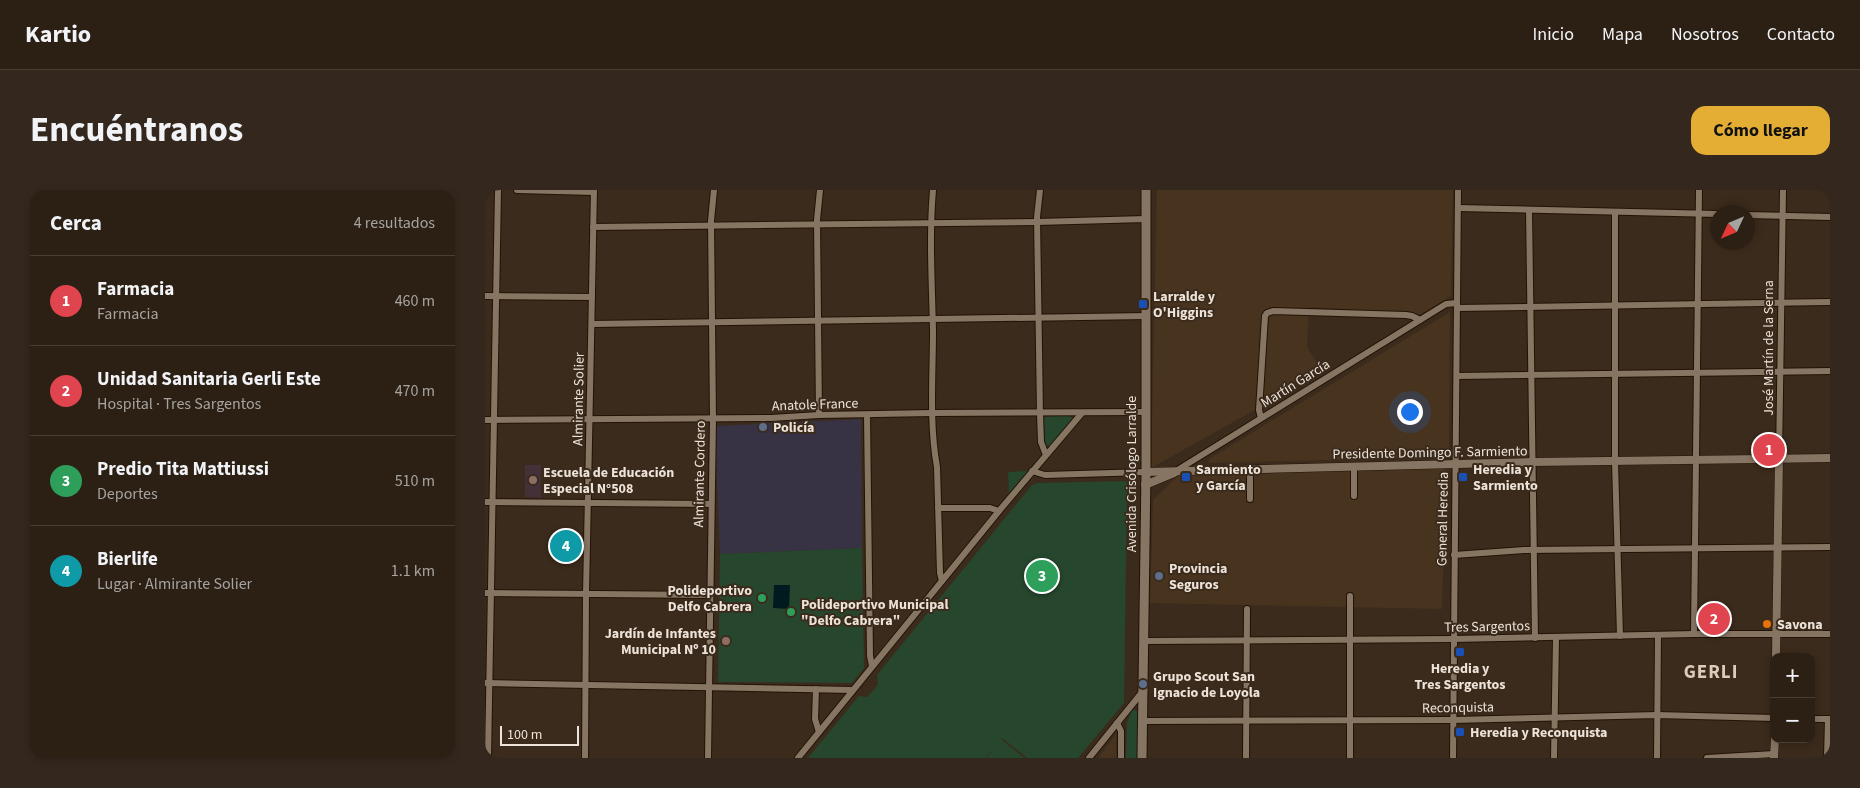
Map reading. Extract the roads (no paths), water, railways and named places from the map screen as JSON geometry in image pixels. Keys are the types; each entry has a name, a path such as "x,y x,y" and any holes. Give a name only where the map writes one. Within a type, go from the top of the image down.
{"main road":[{"name":"Avenida Crisólogo Larralde","path":"1142,758 1145,485 1143,472 1147,316 1146,190"}],"street":[{"path":"489,758 487,683 488,593 493,502 498,190"},
{"path":"517,190 594,191"},
{"name":"Almirante Cordero","path":"708,758 713,418 711,226 714,190"},
{"path":"819,415 817,224 820,190"},
{"path":"933,190 930,222 933,414 934,450 937,467 940,572 942,581"},
{"path":"1040,190 1037,222 1040,414 1041,442 1046,455"},
{"name":"General Heredia","path":"1453,758 1458,190"},
{"path":"1694,634 1699,190"},
{"name":"José Martín de la Serna","path":"1776,653 1783,190"},
{"name":"Almirante Solier","path":"585,758 586,594 591,419 594,191"},
{"path":"1459,208 1710,214"},
{"path":"1529,210 1535,638"},
{"path":"1615,212 1615,462 1620,636"},
{"path":"1755,215 1830,217"},
{"path":"593,227 1146,219"},
{"path":"485,296 592,297"},
{"name":"Martín García","path":"1145,485 1176,472 1446,304 1457,306 1529,307 1830,302"},
{"path":"1261,418 1259,410 1265,316 1267,312 1273,310 1406,315 1420,320"},
{"path":"592,324 1147,316"},
{"path":"1457,376 1830,371"},
{"name":"Anatole France","path":"485,420 1145,412"},
{"path":"798,758 999,511 1082,413"},
{"path":"867,415 869,656 873,666"},
{"name":"Presidente Domingo F. Sarmiento","path":"1032,471 1045,475 1532,462 1830,458"},
{"path":"1354,496 1355,466"},
{"path":"1250,470 1250,499"},
{"path":"485,502 711,504"},
{"path":"938,508 990,508 999,511"},
{"path":"1454,555 1533,550 1830,548"},
{"path":"488,593 710,595"},
{"path":"1350,596 1350,758"},
{"path":"1246,758 1247,608"},
{"name":"Tres Sargentos","path":"1143,641 1830,634"},
{"path":"1657,758 1658,635"},
{"path":"1554,758 1556,638"},
{"path":"487,683 853,690"},
{"path":"816,690 815,719 819,732"},
{"path":"1089,758 1143,691"},
{"name":"Reconquista","path":"1143,721 1453,720 1657,715 1770,718"},
{"path":"1815,719 1829,719 1827,758"},
{"path":"1117,723 1121,731 1121,758"},
{"path":"1707,758 1774,756 1775,743"}],"water":[{"path":"774,585 790,585 789,609 773,608"}],"place":[{"name":"Larralde y O'Higgins","path":"1143,304"},
{"name":"Policía","path":"763,427"},
{"name":"Farmacia","path":"1769,450"},
{"name":"Sarmiento y García","path":"1186,477"},
{"name":"Heredia y Sarmiento","path":"1463,477"},
{"name":"Escuela de Educación Especial N°508","path":"533,480"},
{"name":"Bierlife","path":"566,546"},
{"name":"Predio Tita Mattiussi","path":"1042,576"},
{"name":"Provincia Seguros","path":"1159,576"},
{"name":"Polideportivo Delfo Cabrera","path":"762,598"},
{"name":"Polideportivo Municipal \"Delfo Cabrera\"","path":"791,612"},
{"name":"Unidad Sanitaria Gerli Este","path":"1714,619"},
{"name":"Savona","path":"1767,624"},
{"name":"Jardín de Infantes Municipal Nº 10","path":"726,641"},
{"name":"Heredia y Tres Sargentos","path":"1460,652"},
{"name":"Grupo Scout San Ignacio de Loyola","path":"1143,684"},
{"name":"Heredia y Reconquista","path":"1460,732"}],"district":[{"name":"GERLI","path":"1711,671"}]}
